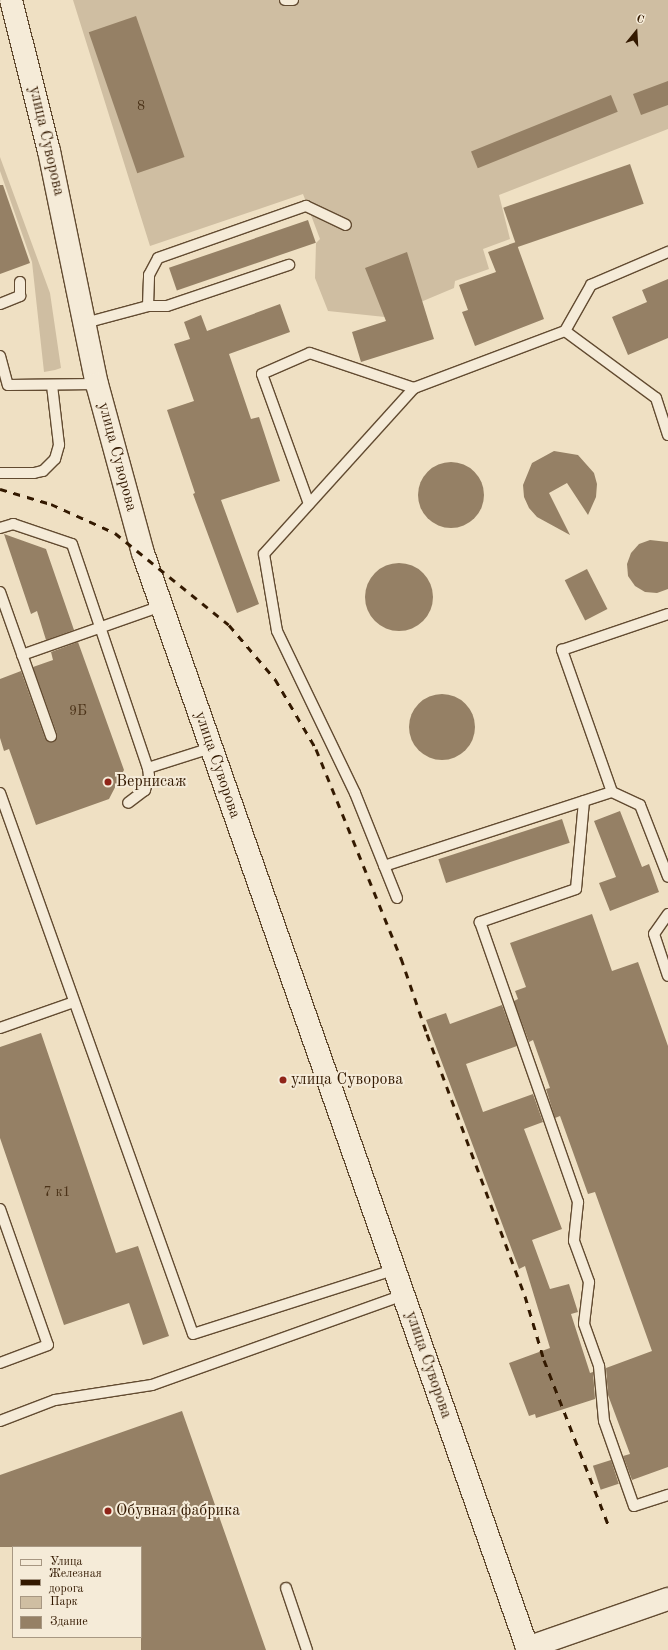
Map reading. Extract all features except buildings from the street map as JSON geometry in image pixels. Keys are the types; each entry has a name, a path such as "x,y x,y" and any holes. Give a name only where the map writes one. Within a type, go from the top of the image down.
{"main road":[{"name":"улица Суворова","path":"11,0 50,151 97,384 143,553 528,1649"},
{"path":"528,1649 668,1599"}],"lane":[{"path":"285,0 293,0"},
{"path":"148,306 148,275 158,258 306,206 346,225"},
{"path":"397,898 355,794 277,631 264,554 414,388 565,330 591,285 668,252"},
{"path":"85,323 148,306 167,306 289,265"},
{"path":"0,304 20,296 20,282"},
{"path":"565,330 656,398 668,435"},
{"path":"309,504 262,374 310,353 414,388"},
{"path":"0,356 8,385 97,384"},
{"path":"0,473 34,473 43,471 55,459 59,445 52,385"},
{"path":"0,528 13,524 72,544 148,768 148,783 145,790 128,803"},
{"path":"0,592 51,736"},
{"path":"22,655 161,606"},
{"path":"612,792 562,650 668,614"},
{"path":"148,768 211,748"},
{"path":"384,866 612,792 640,805 668,878"},
{"path":"0,794 193,1334 394,1270"},
{"path":"584,801 576,889 480,922 578,1202 574,1241 590,1282 584,1324 599,1366 604,1421 634,1506 668,1495"},
{"path":"668,914 654,934 668,976"},
{"path":"0,1028 74,1002"},
{"path":"0,1209 48,1345 0,1363"},
{"path":"0,1420 55,1400 152,1385 403,1295"},
{"path":"286,1588 307,1650"}],"green space":[{"path":"73,0 668,0 668,129 499,195 510,239 483,249 489,269 455,281 454,288 385,317 328,311 315,278 316,243 320,239 303,194 150,246"},
{"path":"0,157 50,293 61,368 55,370 44,372 32,262 0,171"}],"railway":[{"path":"0,489 51,504 115,533 229,625 275,679 316,749 401,958 427,1034 525,1296 544,1360 610,1529"}],"place":[{"name":"Вернисаж","path":"108,782"},
{"name":"улица Суворова","path":"283,1080"},
{"name":"Обувная фабрика","path":"108,1511"}]}
